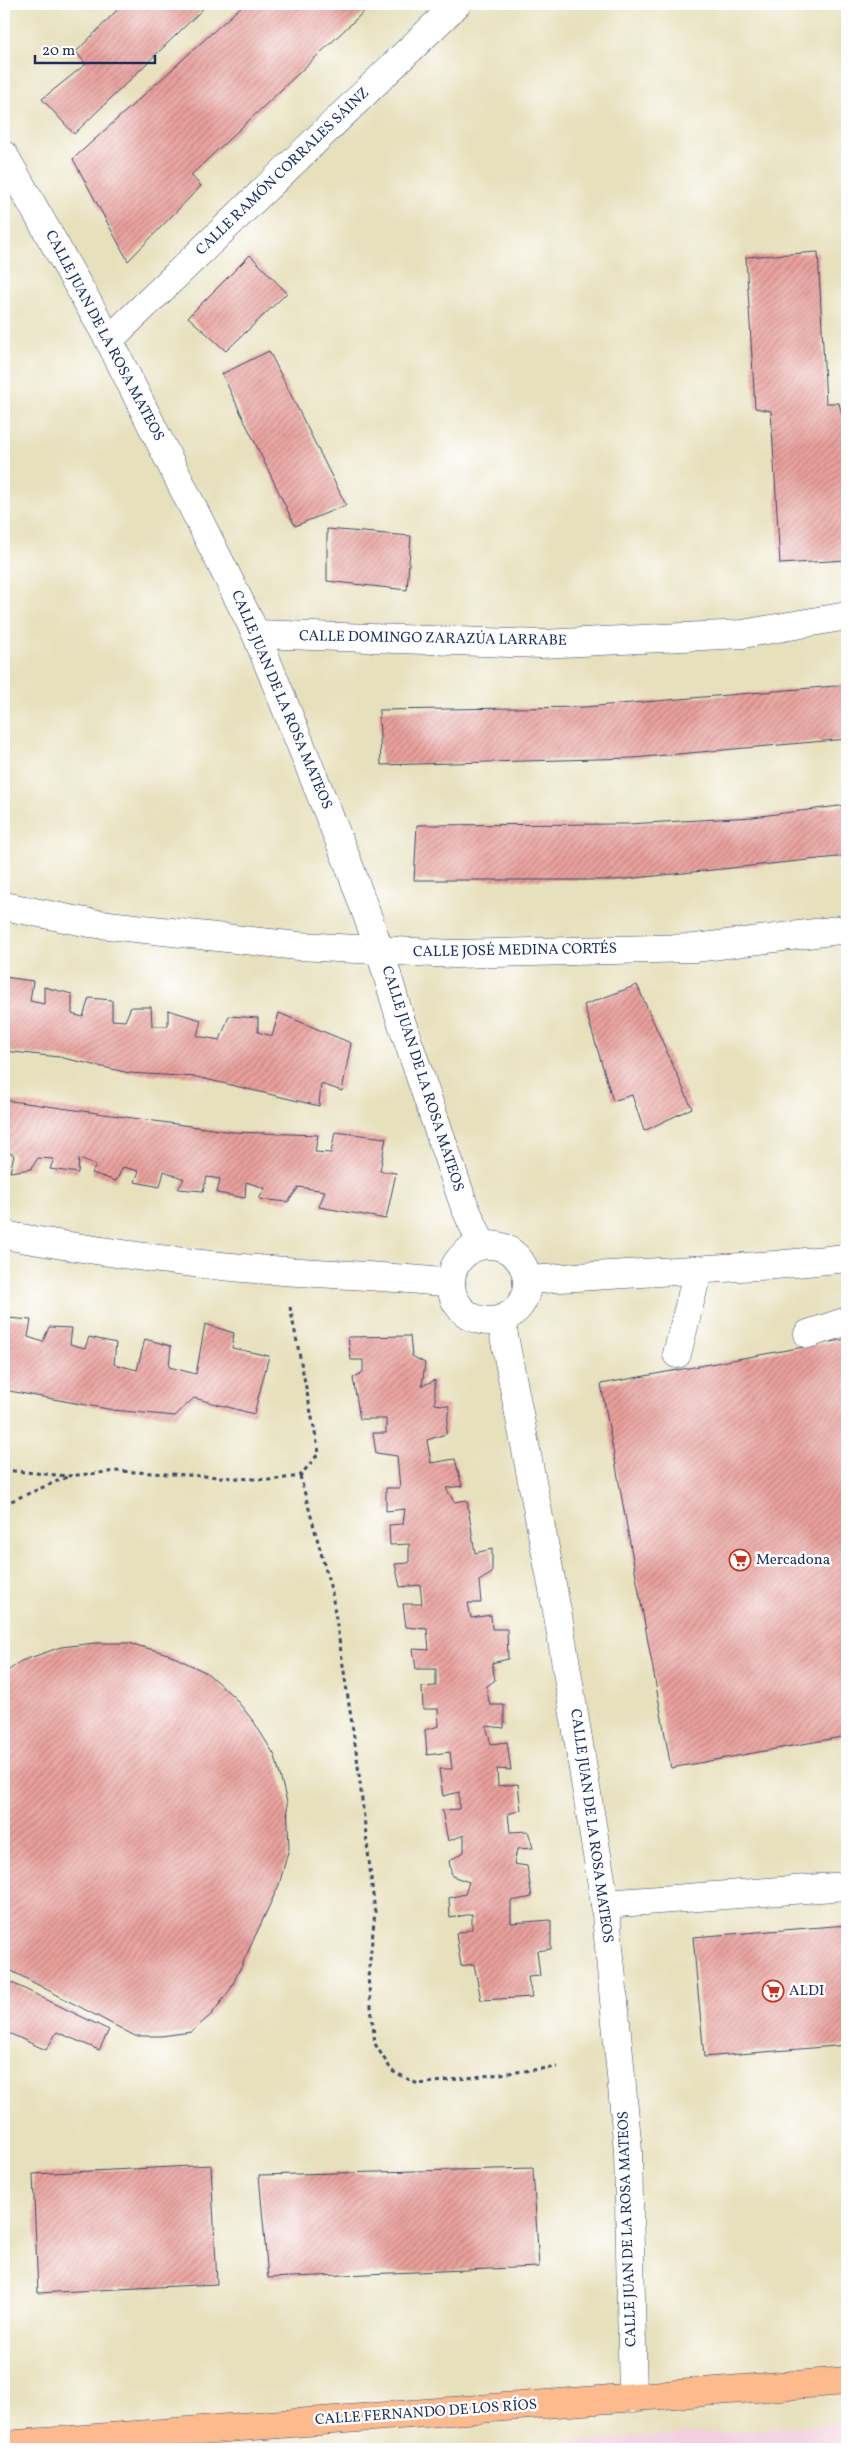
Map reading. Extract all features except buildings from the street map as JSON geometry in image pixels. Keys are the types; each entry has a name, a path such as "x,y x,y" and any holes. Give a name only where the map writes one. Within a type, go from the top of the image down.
{"main road":[{"name":"CALLE FERNANDO DE LOS RÍOS","path":"4,2445 847,2381"}],"street":[{"name":"CALLE RAMÓN CORRALES SÁINZ","path":"109,340 457,4"},
{"name":"CALLE JUAN DE LA ROSA MATEOS","path":"4,155 109,340 256,634 347,860 380,951 400,1018 464,1205 482,1245"},
{"name":"CALLE DOMINGO ZARAZÚA LARRABE","path":"256,634 541,644 743,634 847,616"},
{"name":"CALLE JOSÉ MEDINA CORTÉS","path":"4,906 90,923 298,946 454,954 696,948 847,929"},
{"path":"4,1235 99,1251 244,1268 383,1276 451,1283"},
{"path":"482,1245 496,1245 513,1254 524,1268 527,1280 526,1294 516,1310 502,1320 480,1319 462,1310 453,1295 451,1283 453,1270 461,1258 471,1249 482,1245"},
{"path":"527,1280 775,1266 847,1258"},
{"path":"677,1354 698,1270"},
{"name":"CALLE JUAN DE LA ROSA MATEOS","path":"502,1320 558,1616 605,1904 628,2151 633,2398"},
{"path":"808,1334 847,1321"},
{"path":"605,1904 847,1886"}],"path":[{"path":"4,1470 67,1476 119,1471 270,1480 300,1476 319,1453 289,1304"},
{"path":"4,1504 67,1476"},
{"path":"300,1476 332,1593 358,1757 375,1912 368,1978 375,2044 392,2071 418,2084 557,2067"}],"shaded area":[{"path":"847,2423 847,2449 467,2449 577,2441"}],"place":[{"name":"Mercadona","path":"740,1560"},
{"name":"ALDI","path":"773,1991"}]}
